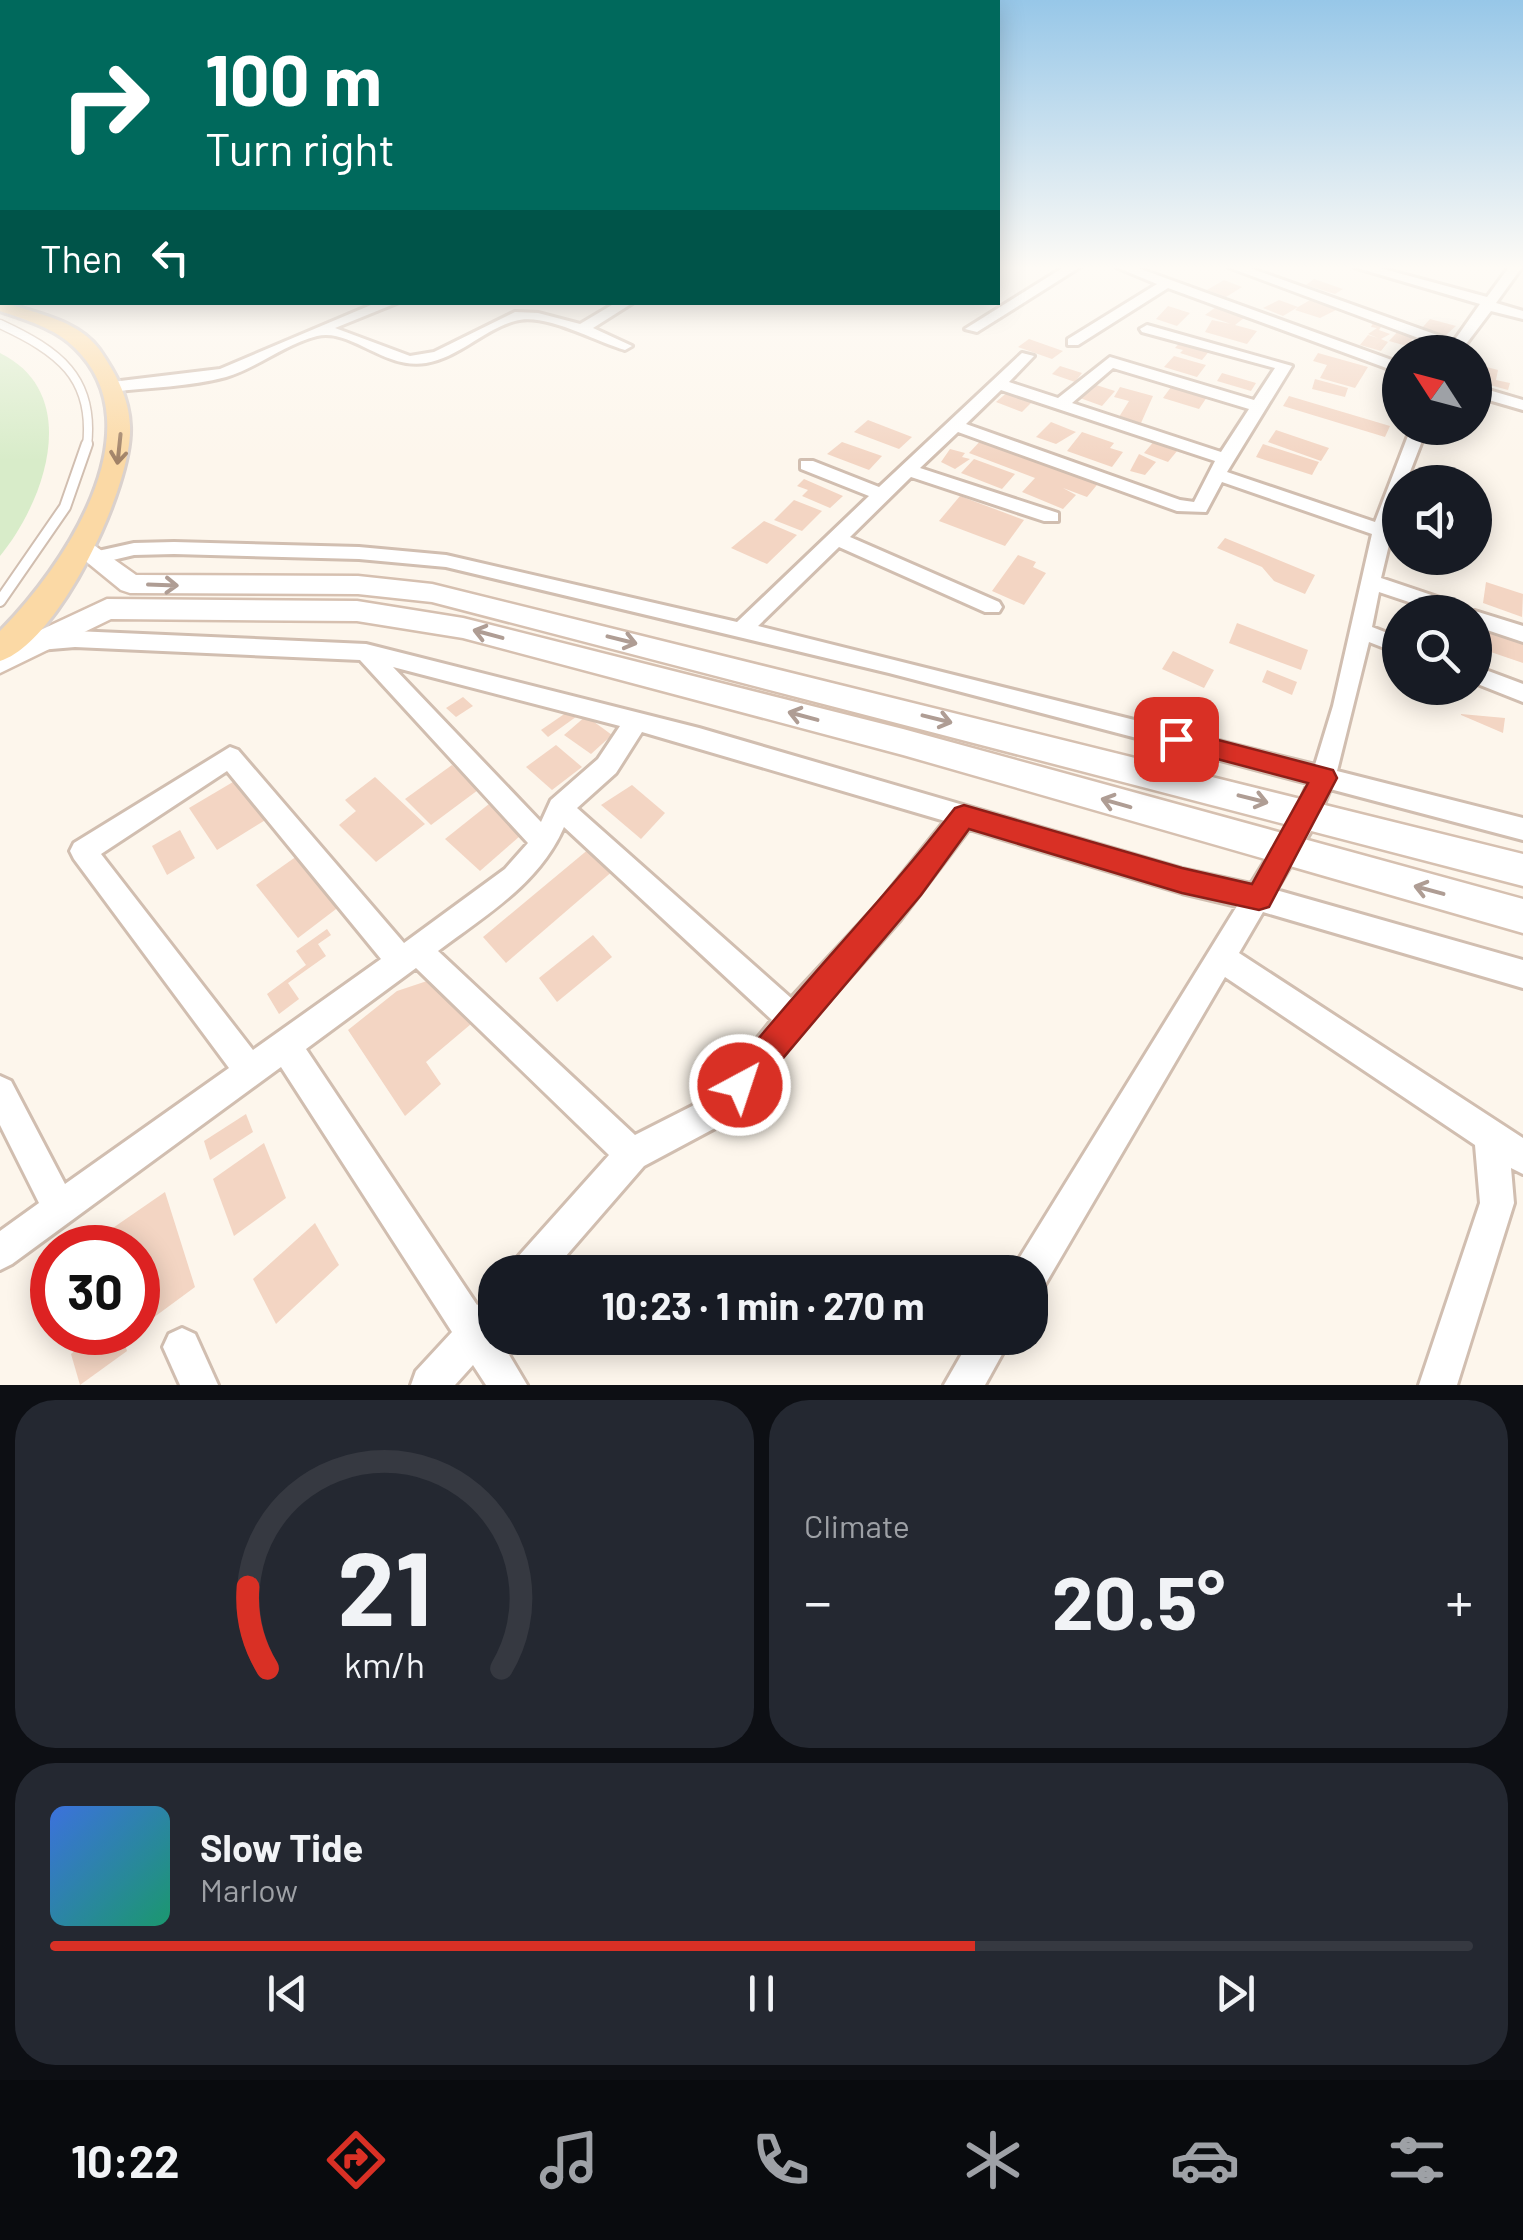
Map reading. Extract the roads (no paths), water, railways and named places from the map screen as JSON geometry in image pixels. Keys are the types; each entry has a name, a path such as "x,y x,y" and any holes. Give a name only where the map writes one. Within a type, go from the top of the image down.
{"main road":[{"path":"0,650 88,551 119,462 122,420 112,388 86,346 64,332"}],"street":[{"path":"112,388 224,373 316,332 337,332 408,360 448,352 486,332"},
{"path":"591,332 625,346"},
{"path":"1073,342 1090,332"},
{"path":"1157,332 1284,366"},
{"path":"954,425 1177,505 1200,508 1284,366 1296,332"},
{"path":"1298,332 1382,362"},
{"path":"742,630 1027,356"},
{"path":"1060,405 1110,362 1259,407"},
{"path":"998,384 1382,531 1362,631 1324,778 1308,813 1042,1255"},
{"path":"1492,396 1523,405"},
{"path":"807,465 882,494"},
{"path":"907,470 1051,517"},
{"path":"838,538 992,607"},
{"path":"88,551 174,548 359,553 446,561 742,630 1523,830"},
{"path":"88,551 130,584 358,586 432,593 1523,870"},
{"path":"1372,582 1410,595"},
{"path":"0,662 108,609 357,610 445,625 903,742 1523,916"},
{"path":"1492,624 1523,634"},
{"path":"1362,631 1382,639"},
{"path":"35,642 75,640 366,652 637,720 1182,881 1259,898 1523,974"},
{"path":"366,652 544,843"},
{"path":"1492,680 1523,692"},
{"path":"0,1252 514,878 544,843 560,808 607,766 637,720"},
{"path":"250,1072 82,850 230,757 409,955 632,1154"},
{"path":"560,808 792,1019"},
{"path":"544,1255 632,1154 721,1108 792,1019 890,911 964,816"},
{"path":"1223,959 1523,1156"},
{"path":"286,1046 478,1313"},
{"path":"0,1092 60,1209"},
{"path":"1438,1385 1497,1203 1491,1136"},
{"path":"430,1385 478,1331"},
{"path":"182,1348 199,1385"},
{"path":"497,1355 508,1385"},
{"path":"963,1385 982,1355"}],"lane":[{"path":"0,601 40,550 87,448 88,419 79,382 27,332"}]}
